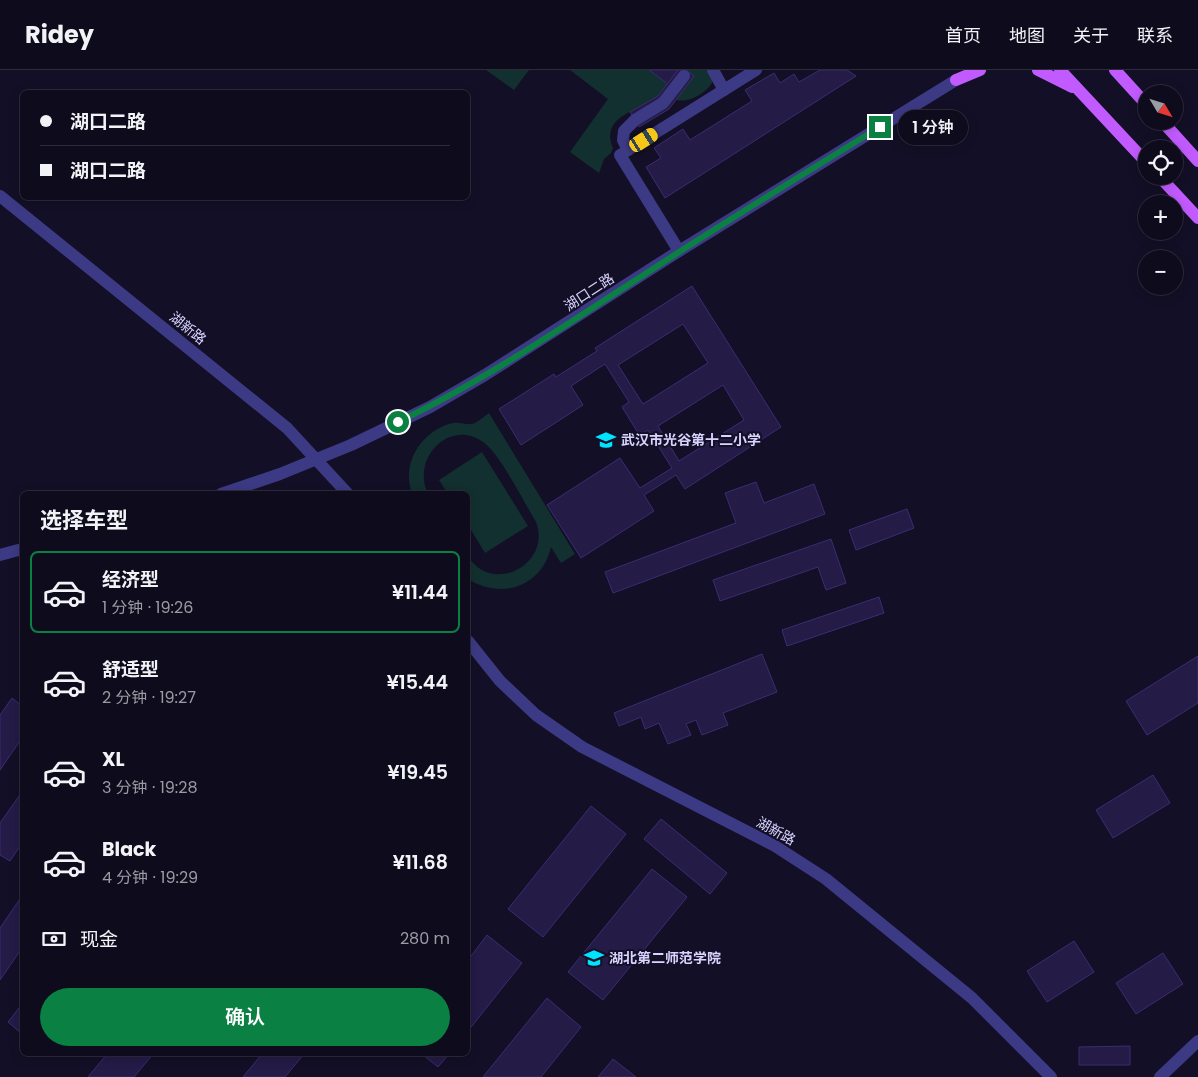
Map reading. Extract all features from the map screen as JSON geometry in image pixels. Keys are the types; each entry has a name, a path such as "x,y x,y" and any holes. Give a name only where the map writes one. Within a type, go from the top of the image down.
{"main road":[{"path":"956,80 967,70"},
{"path":"956,80 980,70"},
{"path":"1038,70 1081,92"},
{"path":"1060,70 1138,153"},
{"path":"1119,73 1138,95"},
{"path":"1170,130 1198,161"},
{"path":"1167,185 1198,218"}],"street":[{"path":"713,70 724,90"},
{"path":"679,252 620,155 756,70"},
{"path":"628,150 622,140 624,130 635,120 664,103 684,76"},
{"name":"湖口二路","path":"230,491 280,474 351,445 438,402 493,370 956,80"},
{"name":"湖新路","path":"0,196 287,428 345,491"},
{"path":"0,555 20,550"},
{"name":"湖新路","path":"470,644 500,681 530,709 582,747 775,846 826,879 972,998 1052,1077"},
{"path":"1160,1077 1198,1041"}],"green space":[{"path":"486,70 529,70 514,90"},
{"path":"570,70 649,70 668,84 658,96 617,121 612,128 610,137 613,148 611,153 604,159 599,173 570,152 608,99"},
{"path":"686,70 707,70 713,81 707,89 697,96 681,101 676,100 694,76"},
{"path":"489,413 575,554 561,563 551,547 546,561 539,572 518,586 506,589 481,585 470,580 470,558 478,568 491,573 504,574 517,570 528,562 536,551 539,537 536,522 519,491 489,448 483,442 470,436 458,435 446,439 436,446 429,456 425,468 424,481 427,491 411,491 409,483 411,462 420,444 427,436 446,425 457,423 469,424"},
{"path":"482,452 528,526 485,553 470,528 470,491 446,491 439,480"}],"building":[{"path":"649,70 678,70 668,84"},
{"path":"678,70 686,70 694,76 669,109 639,127 630,112 658,96"},
{"path":"820,70 847,70 856,76 665,198 646,167 661,158 654,148 683,129 690,140 752,101 745,90 774,73 780,83 794,74 799,82"},
{"path":"692,286 781,427 685,489 676,475 644,495 654,511 581,558 547,505 620,458 640,488 672,468 648,430 640,436 622,407 629,402 605,364 571,386 583,405 521,445 499,409 554,374 556,377 597,351 595,348","holes":["683,324 708,363 643,404 618,365","723,385 744,420 679,461 658,426"]},
{"path":"756,482 764,503 814,484 825,514 613,593 605,572 736,523 725,493"},
{"path":"907,509 914,528 856,550 849,530"},
{"path":"831,539 846,583 826,590 818,567 720,601 713,580"},
{"path":"879,597 884,613 787,646 782,630"},
{"path":"762,654 777,692 723,713 728,725 702,735 696,720 686,724 691,735 668,744 659,723 645,729 641,717 619,726 614,713"},
{"path":"1198,656 1198,703 1147,735 1126,701"},
{"path":"12,698 20,704 20,741 0,770 0,715"},
{"path":"1153,775 1170,803 1113,838 1096,810"},
{"path":"20,795 20,846 10,861 0,855 0,823"},
{"path":"591,806 626,834 543,937 508,909"},
{"path":"661,819 727,873 710,894 644,839"},
{"path":"652,869 687,897 603,1000 568,972"},
{"path":"20,899 20,951 0,980 0,928"},
{"path":"487,935 522,963 470,1028 470,957"},
{"path":"1074,941 1094,972 1047,1002 1027,971"},
{"path":"1163,953 1183,984 1136,1014 1116,983"},
{"path":"547,998 581,1027 541,1077 483,1077"},
{"path":"20,1007 20,1032 8,1022"},
{"path":"1130,1046 1130,1065 1079,1065 1079,1047"},
{"path":"105,1056 151,1056 134,1077 88,1077"},
{"path":"260,1056 302,1056 285,1077 243,1077"},
{"path":"424,1056 447,1056 438,1067"},
{"path":"613,1059 636,1077 598,1077"}],"place":[{"name":"武汉市光谷第十二小学","path":"606,440"},
{"name":"湖北第二师范学院","path":"594,958"}],"route":[{"path":"398,422 430,407 485,375 880,127"}]}
